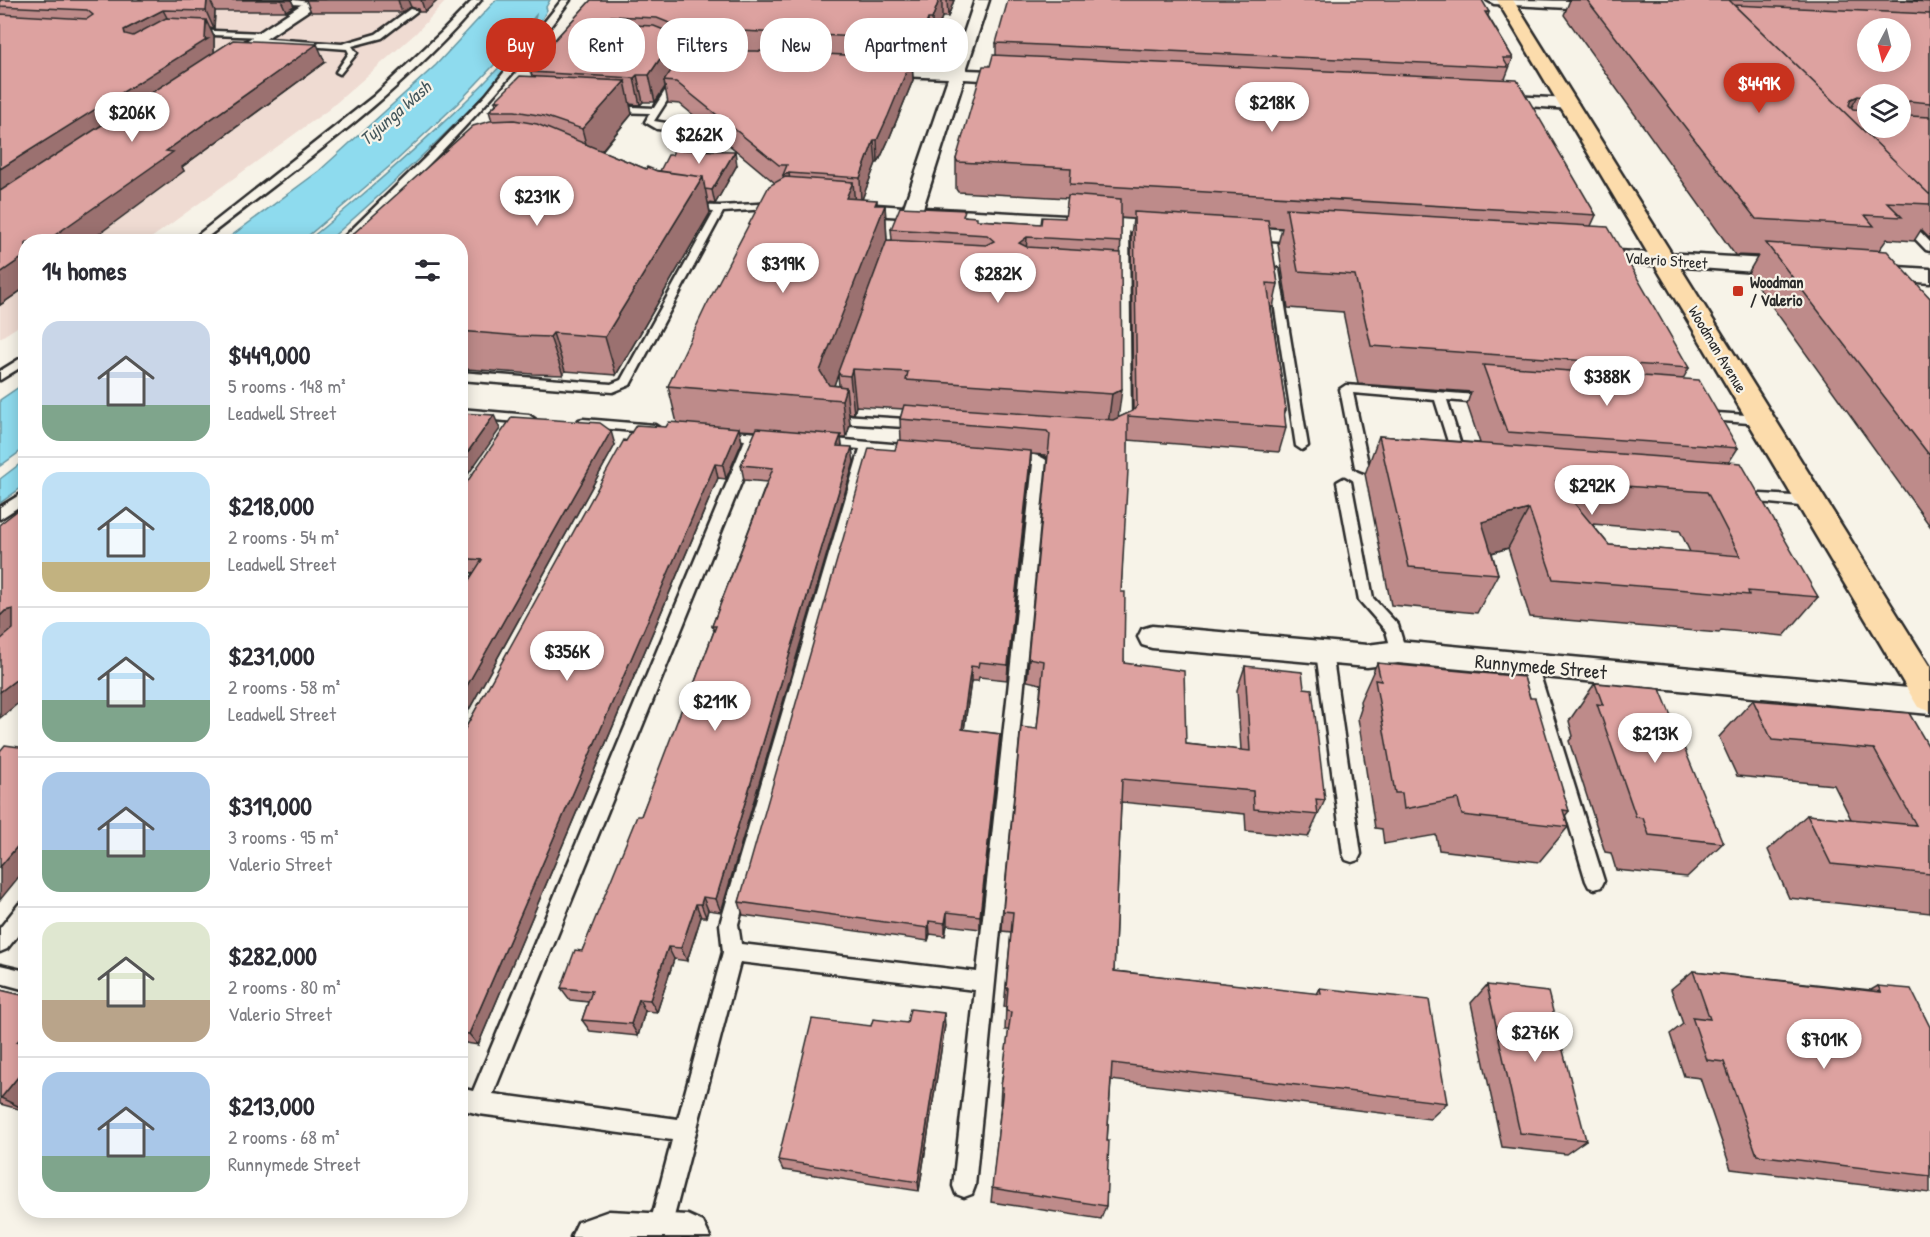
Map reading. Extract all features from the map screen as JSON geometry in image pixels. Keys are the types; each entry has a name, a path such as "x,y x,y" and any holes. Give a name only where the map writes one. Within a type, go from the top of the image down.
{"main road":[{"name":"Woodman Avenue","path":"1502,0 1570,104 1930,697"}],"street":[{"path":"908,217 959,74 982,0"},
{"path":"1502,0 1622,7"},
{"path":"206,73 314,1"},
{"path":"917,72 1030,78"},
{"path":"1478,99 1570,104"},
{"path":"828,207 908,217 1124,225 1188,230"},
{"path":"1209,231 1270,244 1339,239"},
{"name":"Valerio Street","path":"1574,254 1817,269"},
{"path":"1841,271 1930,276"},
{"name":"Runnymede Street","path":"1152,637 1367,656 1398,652 1930,702"},
{"path":"593,1237 609,1233 674,1236"}],"lane":[{"path":"248,0 314,1"},
{"path":"204,234 400,77 477,0"},
{"path":"352,234 421,169 528,52 566,0"},
{"path":"184,31 345,45 379,36 413,10"},
{"path":"340,72 353,53 349,46 345,45"},
{"path":"684,72 678,77 649,122 657,126 699,130 706,141 703,152"},
{"path":"596,108 656,111"},
{"path":"679,204 720,209 792,205 772,216"},
{"path":"468,377 613,388 626,382 720,209"},
{"path":"1898,214 1930,248"},
{"path":"1110,438 1125,430 1119,283 1124,225"},
{"path":"1270,244 1302,446"},
{"path":"0,376 18,364"},
{"path":"1396,470 1362,467 1346,389 1500,401"},
{"path":"1440,396 1464,475"},
{"path":"837,399 833,410 839,418 933,425"},
{"path":"468,414 513,422 539,420"},
{"path":"1689,415 1761,420"},
{"path":"563,422 632,433 670,430"},
{"path":"705,433 787,440"},
{"path":"684,1131 470,1100 753,437"},
{"path":"810,441 936,452"},
{"path":"674,1236 684,1131 733,952 729,924 867,446"},
{"path":"964,1186 1040,460 994,456"},
{"path":"1344,482 1366,600 1393,629 1398,652"},
{"path":"1729,496 1811,502"},
{"path":"0,514 18,501"},
{"path":"1324,652 1352,854"},
{"path":"1529,665 1595,881"},
{"path":"0,943 18,920"},
{"path":"733,952 984,982"},
{"path":"0,974 18,979"}],"shaded area":[{"path":"0,0 447,0 415,34 328,110 157,234 18,234 18,326 0,338"}],"water":[{"name":"Tujunga Wash","path":"496,0 550,0 543,18 534,18 536,15 533,18 486,18 487,72 397,160 310,234 234,234 319,171 436,65"},
{"path":"494,72 504,72 432,147 346,226 336,234 315,234 395,166"},
{"path":"18,388 18,453 0,466 0,400"},
{"path":"18,465 18,490 0,503 0,479"}],"building":[{"path":"0,0 207,0 206,11 163,10 124,30 125,34 133,36 166,18 206,20 205,39 208,39 0,169 0,14 87,19 93,15 87,10 0,6"},
{"path":"591,0 939,0 932,18 844,18 844,36 832,36 832,18 760,18 760,32 748,31 748,18 611,16 609,18 575,18"},
{"path":"1008,0 1482,0 1489,12 1485,12 1513,58 1503,58 1508,67 996,43"},
{"path":"1587,0 1729,0 1857,124 1857,138 1871,138 1930,195 1930,204 1887,202 1902,217 1865,215 1874,226 1756,219"},
{"path":"1892,0 1930,0 1930,2"},
{"path":"1734,5 1930,14 1930,103 1911,101 1911,84 1857,84 1857,96 1851,99 1849,105 1857,110 1857,124"},
{"path":"568,25 568,72 645,72 645,26 654,26 657,27 657,63 649,75 637,75 634,78 531,72 556,72 556,38"},
{"path":"233,40 317,44 166,151 173,152 56,234 18,234 18,261 0,273 0,191"},
{"path":"748,51 760,51 760,72 832,72 832,54 844,55 844,72 906,72 877,140 874,140 860,178 789,173 783,175 787,165 779,165 676,82 664,81 670,72 748,72"},
{"path":"993,55 1517,80 1596,215 1070,184 1071,168 958,162 956,159 983,66 990,66"},
{"path":"520,76 625,81 582,129 544,116 515,111 489,111 500,101 495,101"},
{"path":"1911,116 1930,117 1930,195 1871,138 1911,138"},
{"path":"514,120 537,124 646,169 647,167 657,171 703,177 605,337 553,333 550,337 519,336 468,332 468,234 353,234 473,126 490,121"},
{"path":"674,150 735,151 712,190 705,189 703,177 660,171 668,155 672,155"},
{"path":"785,177 853,182 846,198 877,200 875,205 885,205 820,371 829,385 846,387 842,400 668,386 706,306 769,186"},
{"path":"1068,195 1121,199 1121,242 1027,237 1019,243 1027,247 1121,253 1122,389 1112,394 906,380 908,372 852,369 850,376 840,375 838,372 887,240 986,245 994,241 987,235 891,229 900,207 965,210 963,216 977,217 977,220 1041,224 1042,217 1065,218"},
{"path":"1286,208 1608,227 1689,368 1371,346 1355,275 1298,271"},
{"path":"1134,212 1268,220 1278,284 1267,283 1286,410 1284,410 1286,428 1128,416 1128,470 1121,592 1125,592 1124,663 1184,671 1186,744 1250,751 1245,666 1302,672 1304,688 1312,689 1325,800 1316,799 1318,815 1254,809 1253,791 1122,779 1114,971 1321,994 1320,988 1429,1000 1447,1103 1112,1063 1106,1206 992,1188 1003,1087 1001,1087 1011,1012 1006,1011 1008,988 1006,988 1013,912 1003,911 1021,727 1037,729 1044,661 1028,658 1050,435 1047,431 900,419 904,405 1113,420 1133,411 1137,406"},
{"path":"1766,243 1887,251 1930,298 1930,456"},
{"path":"1483,365 1699,380 1738,448 1507,432"},
{"path":"468,413 494,415 468,452"},
{"path":"512,417 600,423 611,431 468,684 468,582 482,560 468,559 468,480"},
{"path":"669,422 739,428 723,465 715,464 468,1034 468,723 624,440 626,441 636,425 666,427"},
{"path":"757,428 841,435 837,446 852,447 716,899 703,897 701,904 696,904 681,948 668,947 650,1000 639,999 631,1024 582,1020 592,991 561,988 575,950 582,951 637,816 641,816 684,703 687,703 716,626 712,626 773,468 741,465"},
{"path":"1379,436 1741,463 1818,597 1748,591 1749,595 1553,579 1529,509 1482,522 1498,574 1409,567","holes":["1556,481 1707,492 1740,556 1609,545"]},
{"path":"898,440 1031,451 1008,665 979,662 978,667 971,666 962,729 1000,734 980,916 947,912 945,923 929,921 928,928 739,902 869,448 895,450"},
{"path":"18,510 18,678 0,692 0,640 13,629 13,609 5,611 0,616 0,524"},
{"path":"1377,663 1524,677 1530,698 1535,698 1569,811 1563,810 1568,827 1462,815 1458,799 1404,809 1402,793 1395,793 1375,680 1381,681"},
{"path":"1595,683 1660,689 1723,843 1649,835 1643,818 1636,817 1597,704 1603,705"},
{"path":"1753,700 1909,713 1930,749 1930,874 1831,864 1807,815 1916,825 1874,749 1772,740"},
{"path":"5,745 18,747 18,846 0,867 0,751"},
{"path":"1693,971 1881,992 1878,986 1911,989 1930,1027 1930,1176 1757,1155 1724,1062 1707,1060 1692,1017 1710,1019"},
{"path":"1487,985 1548,992 1586,1140 1520,1133"},
{"path":"0,990 18,994 18,1077 0,1097"},
{"path":"910,1009 944,1013 918,1182 778,1160 812,1019 871,1026 873,1019 907,1023"}],"place":[{"name":"Woodman / Valerio","path":"1738,291"}]}
